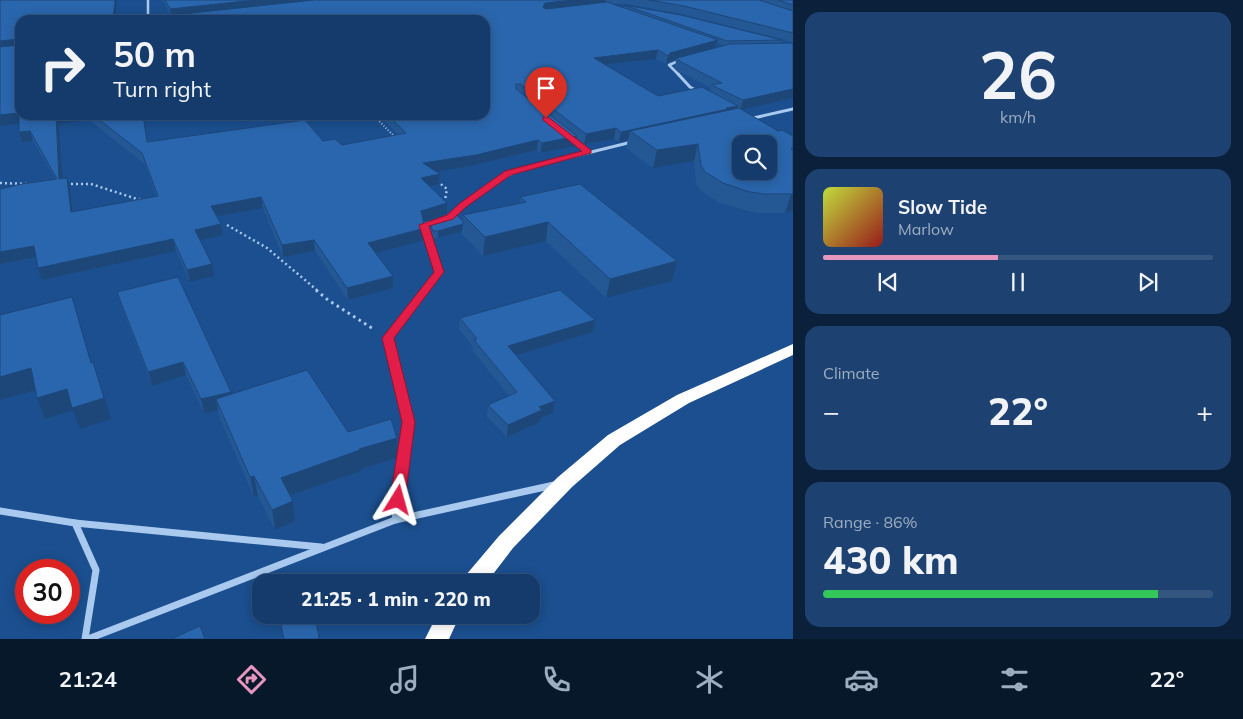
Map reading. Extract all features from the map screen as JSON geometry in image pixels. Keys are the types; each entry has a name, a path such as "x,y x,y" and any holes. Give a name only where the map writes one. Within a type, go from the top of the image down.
{"highway":[{"path":"480,574 506,542 565,482 614,440 683,399 793,349"},
{"path":"437,639 444,624"}],"street":[{"path":"148,0 148,15"},
{"path":"683,60 669,64 690,87 703,95"},
{"path":"741,118 793,109"},
{"path":"567,135 588,152"},
{"path":"395,520 409,422 388,338 439,272 424,225 450,217 463,205 508,173 635,141"},
{"path":"75,523 96,570 86,639 395,520 565,482"},
{"path":"0,511 75,523 324,547"}],"path":[{"path":"378,120 393,133 398,142"},
{"path":"434,179 447,189 444,204 450,217"},
{"path":"0,182 36,184"},
{"path":"64,184 91,184 144,202"},
{"path":"227,225 267,248 328,300 388,338"}],"building":[{"path":"0,0 115,0 114,15 15,15 15,39 0,41"},
{"path":"165,0 255,0 170,9"},
{"path":"314,0 574,0 545,3 543,7 546,9 607,2 718,40 670,53 668,56 658,50 594,58 658,96 702,87 738,106 621,132 616,128 586,134 520,84 516,84 516,89 577,136 542,143 538,140 476,155 423,163 440,174 421,178 447,203 421,211 425,228 368,243 393,276 347,288 314,240 282,245 261,197 211,206 221,224 195,230 212,264 187,270 173,239 38,268 34,246 0,252 0,189 57,179 30,131 19,132 19,120 56,120 59,179 67,178 71,212 158,196 142,153 99,120 144,120 147,142 305,120 323,141 335,139 342,145 406,133 393,120 490,120 490,15 173,15"},
{"path":"649,0 759,0 793,11 793,33 684,6"},
{"path":"778,0 793,0 793,5"},
{"path":"624,5 681,15 782,40 727,41"},
{"path":"793,43 793,89 743,100 711,85 722,83 681,62 677,58 730,44"},
{"path":"15,45 15,113 0,115 0,47"},
{"path":"739,108 778,131 782,130 793,136 793,148 791,149 793,150 793,194 750,192 723,183 705,172 701,166 698,144 657,150 630,131"},
{"path":"580,184 677,261 610,279 548,222 485,237 463,215 526,202 520,197"},
{"path":"454,213 463,221 463,224 433,231 429,221"},
{"path":"178,277 231,392 201,399 183,362 148,372 117,292"},
{"path":"560,290 595,320 508,346 555,401 539,407 542,410 508,425 488,405 517,392 474,340 477,339 460,318"},
{"path":"72,297 91,363 93,362 104,398 72,408 67,389 37,398 31,368 0,377 0,315"},
{"path":"307,370 348,432 391,419 397,438 359,449 281,478 293,501 272,510 254,476 250,477 216,399"},
{"path":"281,624 316,624 318,639 284,639"},
{"path":"200,626 205,639 171,639"}],"route":[{"path":"398,500 409,422 388,338 439,272 424,225 450,217 463,205 508,173 588,152 546,118"}]}
